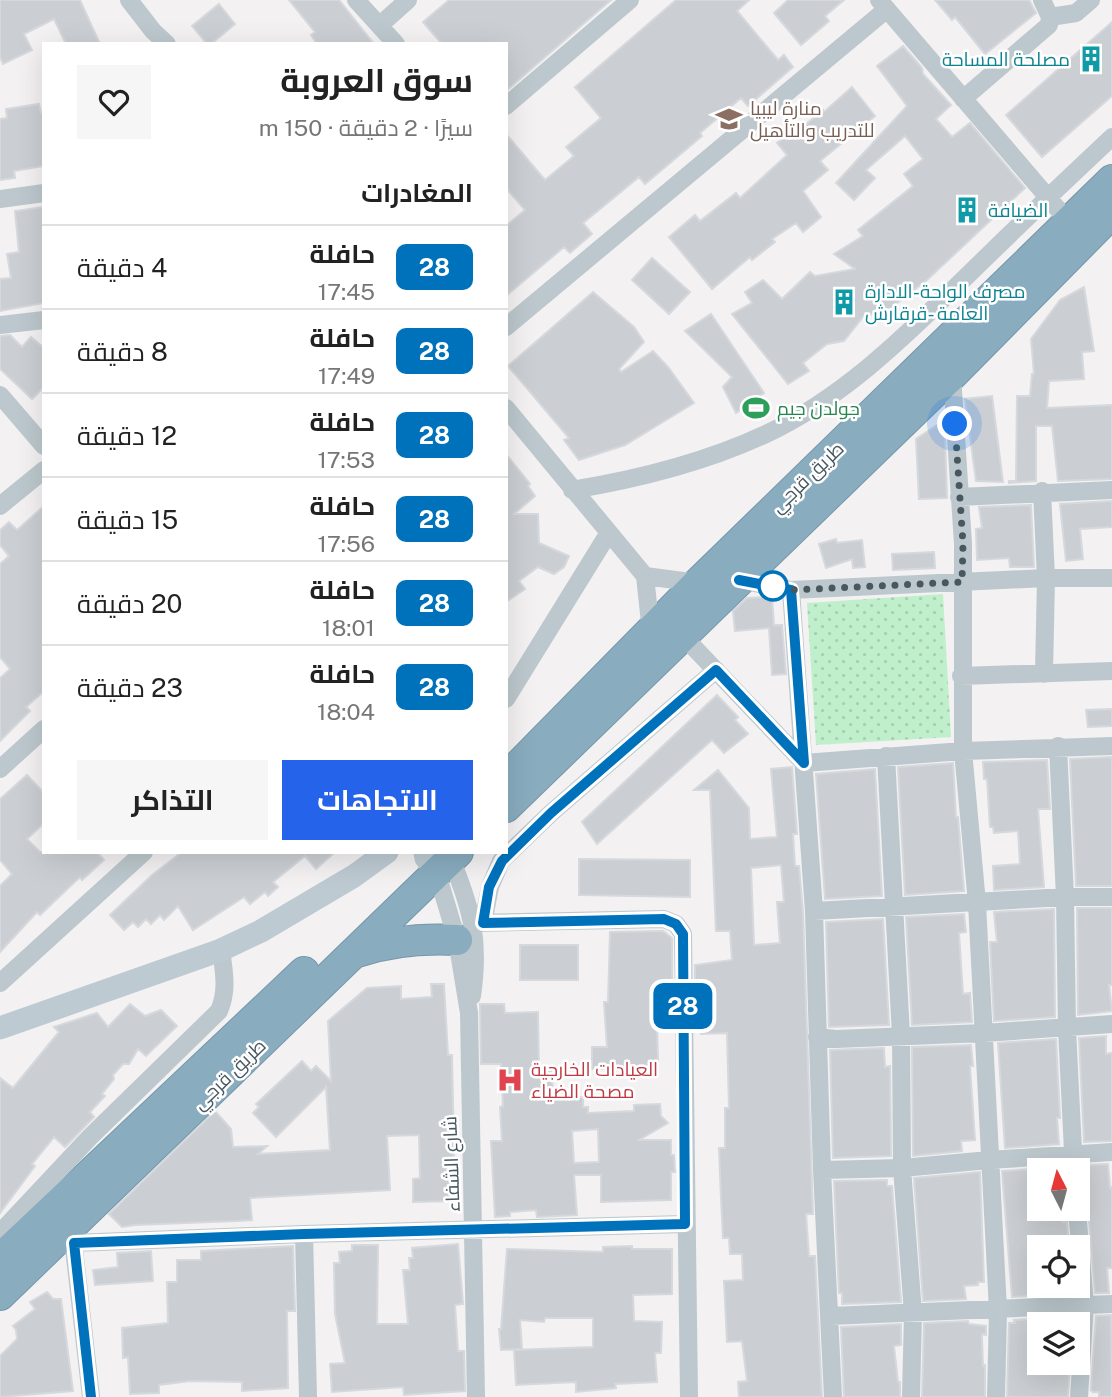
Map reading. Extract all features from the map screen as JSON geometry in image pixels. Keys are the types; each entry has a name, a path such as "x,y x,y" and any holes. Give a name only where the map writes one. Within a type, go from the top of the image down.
{"highway":[{"name":"طريق قرجي","path":"533,795 651,632 1112,180"},
{"name":"طريق قرجي","path":"508,806 533,795 683,636 1112,214"},
{"name":"طريق قرجي","path":"0,1295 73,1235 353,953 439,857"},
{"name":"طريق قرجي","path":"0,1259 439,857"},
{"path":"353,953 401,940 429,938 471,929"}],"main road":[{"path":"0,1028 221,950 261,931 343,883 384,854"}],"street":[{"path":"129,0 152,38"},
{"path":"356,0 394,42"},
{"path":"380,25 408,0"},
{"path":"508,104 630,0"},
{"path":"963,99 1049,25 1050,17 1042,0"},
{"path":"1050,17 1076,13 1091,0"},
{"path":"508,325 883,4 1069,222"},
{"path":"572,490 630,481 687,464 766,434 838,391 906,335 1112,136"},
{"path":"0,200 42,193"},
{"path":"0,326 42,320"},
{"path":"952,374 963,544 963,751 977,903 998,1310 996,1397"},
{"path":"0,395 42,444"},
{"path":"508,410 645,576 651,632"},
{"path":"0,506 42,472"},
{"path":"959,497 1042,491 1112,490"},
{"path":"1042,491 1046,578 1044,674"},
{"path":"508,696 608,534"},
{"path":"645,576 698,583"},
{"path":"739,580 791,590 1046,578 1112,578"},
{"path":"791,590 814,911 822,1170 833,1397"},
{"path":"683,636 804,763"},
{"path":"508,848 533,795 716,670"},
{"path":"961,676 1112,671"},
{"path":"0,769 42,731"},
{"path":"1058,746 1073,1158"},
{"path":"804,763 963,751 1112,746"},
{"path":"886,756 901,1035 902,1168 913,1313 911,1397"},
{"path":"0,983 142,854"},
{"path":"505,854 471,929 664,919 676,924 683,934 689,1397"},
{"name":"شارع الشفاء","path":"439,857 471,929 469,1013 476,1397"},
{"path":"814,911 1065,897 1112,897"},
{"path":"0,1233 90,1137 219,1011 224,1000 225,986 221,950"},
{"path":"817,1037 836,1039 984,1033 1112,1024"},
{"path":"1090,1158 1112,1152"},
{"path":"822,1170 902,1168 989,1160 1027,1161"},
{"path":"1078,1222 1085,1305 1079,1397"},
{"path":"91,1397 73,1235 304,1234 685,1224"},
{"path":"304,1234 308,1397"},
{"path":"830,1316 1112,1304"}],"green space":[{"path":"943,594 951,737 816,745 807,603"}],"building":[{"path":"0,0 80,0 99,42 65,42 54,19 24,34 32,50 3,64 0,57"},
{"path":"289,0 339,0 372,42 316,42 311,35 315,32"},
{"path":"449,0 611,0 508,89 508,42 440,42 423,22"},
{"path":"676,0 749,0 737,11 778,60 784,55 793,67 748,106 741,98 700,133 702,136 645,184 639,177 583,223 592,234 570,253 564,247 508,294 508,224 525,210 508,190 508,136 545,180 574,156 566,147 601,118 575,87"},
{"path":"788,0 844,0 825,16 829,21 801,45 774,13"},
{"path":"935,0 1029,0 1036,13 985,54 955,17 952,20"},
{"path":"219,4 235,24 213,42 205,42 192,26"},
{"name":"مصلحة المساحة","path":"1112,22 1112,96 1042,157 1006,115"},
{"path":"903,46 922,68 923,74 951,105 936,119 952,137 970,123 1025,188 927,280 888,310 863,317 844,341 827,344 803,363 809,371 788,384 732,314 752,303 745,292 763,280 782,299 810,272 815,276 855,269 834,254 863,236 858,230 913,186 904,174 923,159 905,136 866,170 875,178 854,200 836,183 907,106 877,66"},
{"path":"852,87 875,116 820,161 828,170 803,191 821,217 803,232 796,223 772,239 775,242 752,260 750,257 712,289 669,237 695,215 700,221 736,193 740,198 787,155 777,143 803,122 805,125 823,110 824,112"},
{"path":"39,104 42,113 42,166 14,171 15,178 0,180 0,119 7,118 6,109"},
{"path":"42,207 42,303 0,311 0,279 11,278 7,254 19,252 15,211"},
{"path":"652,258 690,292 669,314 632,280"},
{"path":"1084,287 1094,351 1082,352 1084,379 1049,381 1047,408 1112,405 1112,479 1058,481 1052,426 1036,426 1036,481 1009,483 1016,481 1017,396 1030,396 1034,374 1031,339 1060,300"},
{"path":"593,292 634,327 644,342 619,369 621,372 653,351 694,403 625,445 579,460 564,440 569,438 508,366"},
{"path":"711,314 764,393 736,413 723,387 732,377 685,331"},
{"path":"10,335 22,347 31,337 42,346 42,389 32,399 0,369 0,336"},
{"path":"992,396 1003,482 976,481 965,399"},
{"path":"940,423 945,439 947,498 919,499 916,439"},
{"path":"508,456 530,484 528,486 535,496 514,514 538,514 539,543 569,556 564,567 554,574 538,567 519,581 525,589 508,601"},
{"path":"1112,501 1112,527 1080,529 1083,559 1066,561 1060,504"},
{"path":"1031,505 1034,567 1010,567 1009,558 977,560 976,529 982,528 979,507"},
{"path":"42,508 42,693 26,707 30,711 0,741 0,678 10,669 0,657 0,564 9,556 0,545 0,530 9,522 17,530"},
{"path":"836,539 837,543 862,540 865,567 853,568 852,559 826,568 819,544"},
{"path":"934,552 935,568 893,570 892,554"},
{"path":"747,598 772,598 774,625 782,625 786,674 772,675 769,628 735,631 733,611"},
{"path":"717,695 738,717 735,720 748,734 724,753 712,740 597,844 582,822"},
{"path":"1112,709 1112,726 1088,727 1086,710"},
{"path":"1112,757 1112,886 1076,886 1070,759"},
{"path":"1047,760 1050,809 1038,809 1044,887 994,890 993,866 1020,864 1018,831 994,833 993,827 990,827 987,779 984,779 983,762"},
{"path":"953,763 964,891 905,895 898,767"},
{"path":"792,767 797,834 793,834 795,866 799,866 803,912 813,1214 806,1214 809,1256 815,1256 822,1397 739,1397 738,1382 747,1381 742,1341 727,1342 724,1281 743,1280 742,1254 730,1254 729,1238 723,1238 719,1148 725,1148 725,1108 729,1108 727,1033 701,1034 702,1022 697,986 695,987 695,965 732,960 730,931 716,931 710,790 694,790 718,770 749,808 750,839 777,837 771,769","holes":["781,865 784,902 777,902 780,943 754,945 751,868"]},
{"path":"875,769 882,896 825,899 816,774"},
{"path":"27,775 42,791 42,825 27,839 42,854 99,854 104,860 82,880 80,877 40,915 37,912 0,952 0,886 12,874 0,860 0,799"},
{"path":"179,854 333,854 316,869 305,856 273,882 278,887 268,896 265,892 250,904 244,897 193,930 178,906 164,920 160,915 151,924 146,919 138,927 133,922 124,930 110,915 152,875"},
{"path":"579,859 690,860 690,897 579,895"},
{"path":"1077,908 1112,908 1112,985 1109,985 1112,1011 1078,1015"},
{"path":"1054,909 1055,1017 994,1021 990,942 997,942 994,912"},
{"path":"964,914 966,932 959,933 963,994 970,993 972,1022 912,1025 906,917"},
{"path":"883,919 889,1025 829,1027 826,922"},
{"path":"663,931 672,938 672,987 664,988 666,1025 657,1026 658,1061 651,1065 651,1068 592,1069 592,1047 607,1047 604,1002 608,1002 610,932"},
{"path":"520,945 578,945 578,980 520,980"},
{"path":"431,984 444,984 448,1055 452,1055 455,1201 413,1202 413,1179 420,1178 419,1135 387,1136 390,1190 250,1198 252,1220 122,1227 109,1214 215,1111 231,1129 233,1147 267,1146 258,1154 330,1150 326,1087 276,1137 253,1113 259,1107 256,1104 302,1061 311,1071 316,1066 331,1081 328,1021 367,988 401,986 401,999 432,997"},
{"path":"130,1004 145,1016 161,1010 177,1026 146,1056 138,1049 129,1064 123,1064 102,1094 105,1096 90,1112 94,1117 65,1147 54,1137 32,1164 35,1166 0,1213 0,1078 13,1088 59,1032 54,1027 97,1013 108,1027"},
{"path":"480,1004 504,1004 505,1013 538,1012 539,1073 551,1071 554,1099 583,1097 583,1107 588,1107 588,1113 634,1111 634,1105 660,1104 661,1116 668,1123 639,1140 671,1140 675,1172 671,1172 671,1200 601,1202 601,1175 574,1175 577,1215 537,1217 536,1210 510,1212 510,1216 495,1217 491,1141 502,1141 501,1064 481,1064","holes":["598,1129 599,1162 574,1163 572,1131"]},
{"path":"1106,1036 1106,1054 1112,1053 1112,1141 1084,1142 1079,1038"},
{"path":"1056,1039 1059,1144 1005,1148 998,1043"},
{"path":"971,1045 975,1140 961,1141 962,1151 913,1156 912,1047"},
{"path":"884,1048 885,1067 890,1066 891,1156 833,1158 830,1050"},
{"path":"1108,1164 1110,1188 1112,1187 1112,1268 1107,1268 1109,1293 1095,1293 1089,1222 1090,1165"},
{"path":"1027,1169 1027,1222 1067,1222 1068,1235 1027,1235 1027,1296 1012,1297 1002,1171"},
{"path":"980,1172 984,1282 964,1286 966,1299 923,1301 914,1178"},
{"path":"887,1180 887,1186 892,1186 901,1302 842,1304 842,1293 839,1293 834,1181"},
{"path":"458,1244 463,1304 455,1305 458,1351 464,1351 465,1391 404,1395 403,1387 332,1392 330,1364 345,1363 335,1314 334,1263 340,1263 339,1252 352,1251 352,1245 378,1245 377,1324 408,1324 403,1270 410,1270 412,1248"},
{"path":"293,1246 295,1311 287,1311 288,1388 242,1391 242,1382 190,1381 159,1385 159,1393 130,1394 128,1357 123,1358 122,1328 168,1323 167,1282 177,1282 177,1260 201,1260 201,1251"},
{"path":"632,1246 632,1249 672,1249 672,1294 633,1295 634,1321 662,1322 661,1353 655,1353 657,1382 615,1384 616,1388 576,1392 576,1382 516,1385 514,1350 593,1347 593,1318 545,1318 544,1322 520,1320 522,1349 501,1350 499,1329 507,1249 603,1252 603,1247"},
{"path":"151,1251 153,1281 95,1285 93,1270 118,1267 117,1253"},
{"path":"47,1292 53,1299 61,1299 73,1391 0,1397 0,1356 17,1339 13,1326 35,1309 30,1302"},
{"path":"1111,1315 1112,1397 1099,1397 1099,1392 1091,1390 1096,1316"},
{"path":"1027,1319 1027,1375 1069,1375 1068,1397 1007,1397 1009,1323 1015,1323 1014,1320"},
{"path":"968,1321 969,1324 986,1326 986,1335 982,1334 985,1397 922,1397 924,1323"},
{"path":"901,1324 901,1345 894,1346 900,1397 844,1397 841,1327"}],"bus line":[{"name":"28","path":"91,1397 74,1243 685,1224 683,934 676,924 664,919 483,923 489,887 502,861 551,813 716,670 804,763 791,590 739,580"}],"place":[{"name":"مصلحة المساحة","path":"1091,59"},
{"name":"منارة ليبيا للتدريب والتأهيل","path":"729,119"},
{"name":"الضيافة","path":"967,210"},
{"name":"مصرف الواحة-الادارة العامة -قرقارش","path":"844,302"},
{"name":"جولدن جيم","path":"756,408"},
{"name":"العيادات الخارجية مصحة الضياء","path":"510,1080"}],"route":[{"path":"773,586 765,585 791,590 962,582 963,544 955,424"}]}
